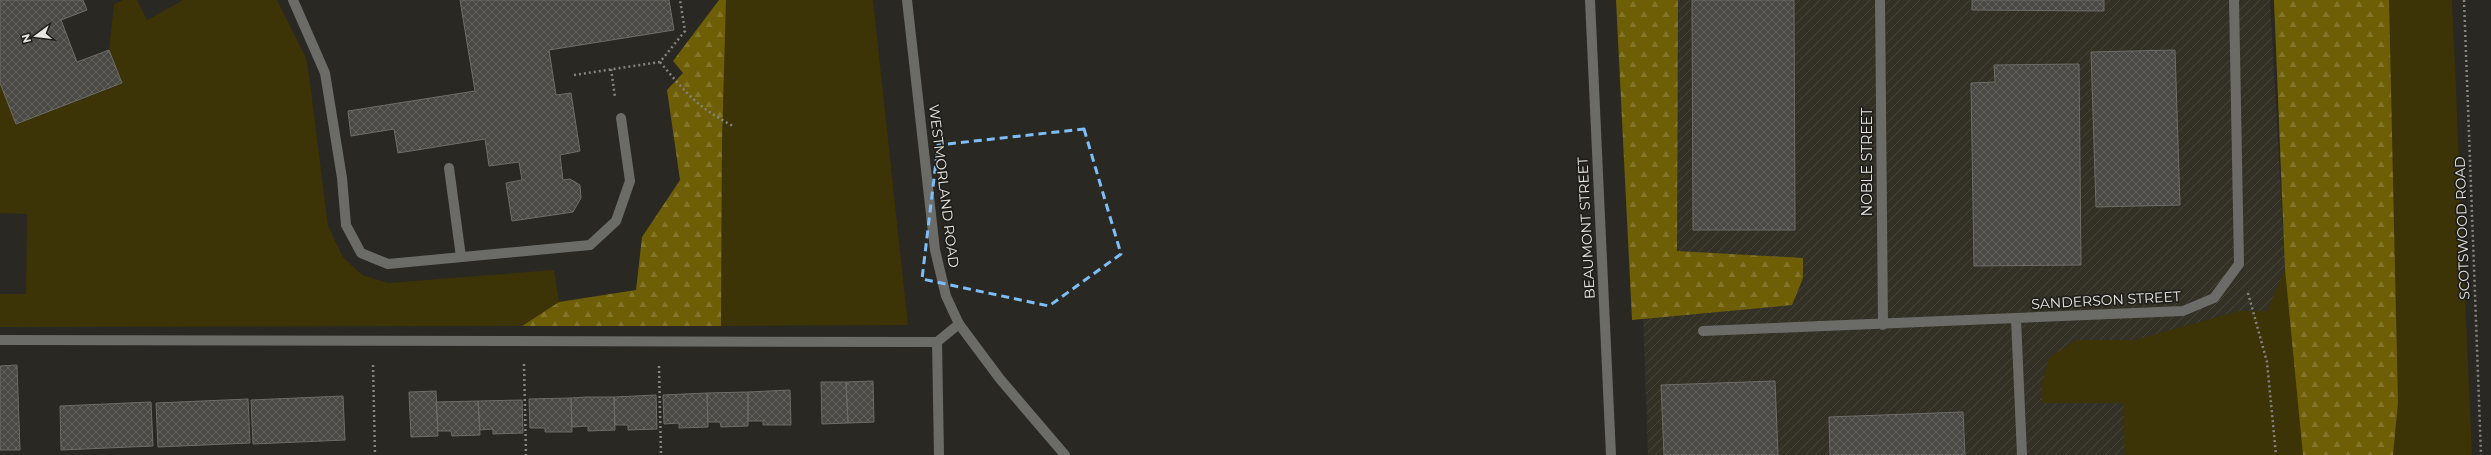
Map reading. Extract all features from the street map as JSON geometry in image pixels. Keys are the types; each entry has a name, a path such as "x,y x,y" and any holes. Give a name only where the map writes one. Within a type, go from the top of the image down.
{"street":[{"path":"293,0 325,73 342,178 346,225 361,253 388,264 590,245 616,221 630,181 621,118"},
{"name":"WESTMORLAND ROAD","path":"907,0 935,250 946,296 959,324 1000,379 1065,455"},
{"name":"BEAUMONT STREET","path":"1590,0 1611,455"},
{"name":"NOBLE STREET","path":"1880,0 1883,325"},
{"path":"2234,0 2239,264"},
{"path":"449,168 461,257"},
{"name":"SANDERSON STREET","path":"1703,331 1883,325 2183,311 2214,298 2239,264"},
{"path":"2016,319 2022,455"},
{"path":"0,340 937,342 959,324"},
{"path":"937,342 939,455"}],"path":[{"path":"574,75 660,62 685,31 680,0"},
{"name":"SCOTSWOOD ROAD","path":"2464,0 2481,455"},
{"path":"660,62 689,97 703,109 733,126"},
{"path":"2239,264 2267,362 2276,455"},
{"path":"372,340 375,455"},
{"path":"523,341 526,455"},
{"path":"658,341 661,455"}],"highlighted area":[{"path":"1084,129 1121,254 1049,306 922,279 938,145"}],"shaded area":[{"path":"123,0 137,0 147,20 183,0 277,0 306,58 328,226 343,257 362,275 388,283 554,270 559,302 522,326 0,327 0,294 26,294 27,214 0,213 0,83 16,124 122,84 109,50 114,4"},
{"path":"726,0 873,0 908,325 721,326 722,144"},
{"path":"1632,0 2270,0 2285,269 2250,455 1648,455"},
{"path":"2274,0 2452,0 2472,455 2125,455 2123,403 2042,403 2042,384 2049,358 2076,340 2135,340 2239,311 2267,311 2285,269"}],"green space":[{"path":"719,0 726,0 722,144 721,326 522,326 559,302 636,290 642,237 680,180 667,90 683,73 673,61"},
{"path":"1616,0 1678,0 1677,251 1803,258 1803,278 1792,305 1632,320"},
{"path":"2274,0 2389,0 2398,403 2393,455 2303,455 2285,269"}],"building":[{"path":"0,0 83,0 87,10 61,20 77,62 109,50 122,83 16,124 0,83"},
{"path":"460,0 669,0 674,30 549,50 556,95 571,93 580,151 560,155 563,180 570,179 580,185 581,198 573,212 512,221 506,183 522,180 519,162 489,166 485,139 398,153 394,129 351,136 348,111 475,91"},
{"path":"1692,0 1794,0 1795,230 1693,230"},
{"path":"1972,0 2104,0 2104,11 1972,10"},
{"path":"2175,50 2180,205 2096,207 2091,52"},
{"path":"2079,64 2081,265 1974,266 1971,83 1995,82 1994,65"},
{"path":"17,365 20,450 0,450 0,366"},
{"path":"873,381 874,422 848,423 846,382"},
{"path":"1775,381 1778,455 1664,455 1661,385"},
{"path":"821,382 846,382 848,423 822,424"},
{"path":"790,390 791,425 763,425 763,421 748,421 748,392"},
{"path":"436,391 438,436 411,437 409,392"},
{"path":"748,392 748,426 721,427 720,422 708,422 707,393"},
{"path":"707,393 708,427 679,428 679,423 664,424 663,395"},
{"path":"656,395 657,429 628,430 628,425 615,425 614,397"},
{"path":"343,396 345,440 253,444 251,400"},
{"path":"614,397 615,430 588,431 588,426 572,427 571,398"},
{"path":"571,398 572,432 545,432 545,428 530,428 529,399"},
{"path":"248,399 250,443 158,447 156,403"},
{"path":"522,400 523,433 493,434 493,429 480,430 478,401"},
{"path":"478,401 480,435 452,436 451,431 438,431 436,402"},
{"path":"151,402 153,446 61,450 60,406"},
{"path":"1963,412 1965,455 1830,455 1829,417"}]}
